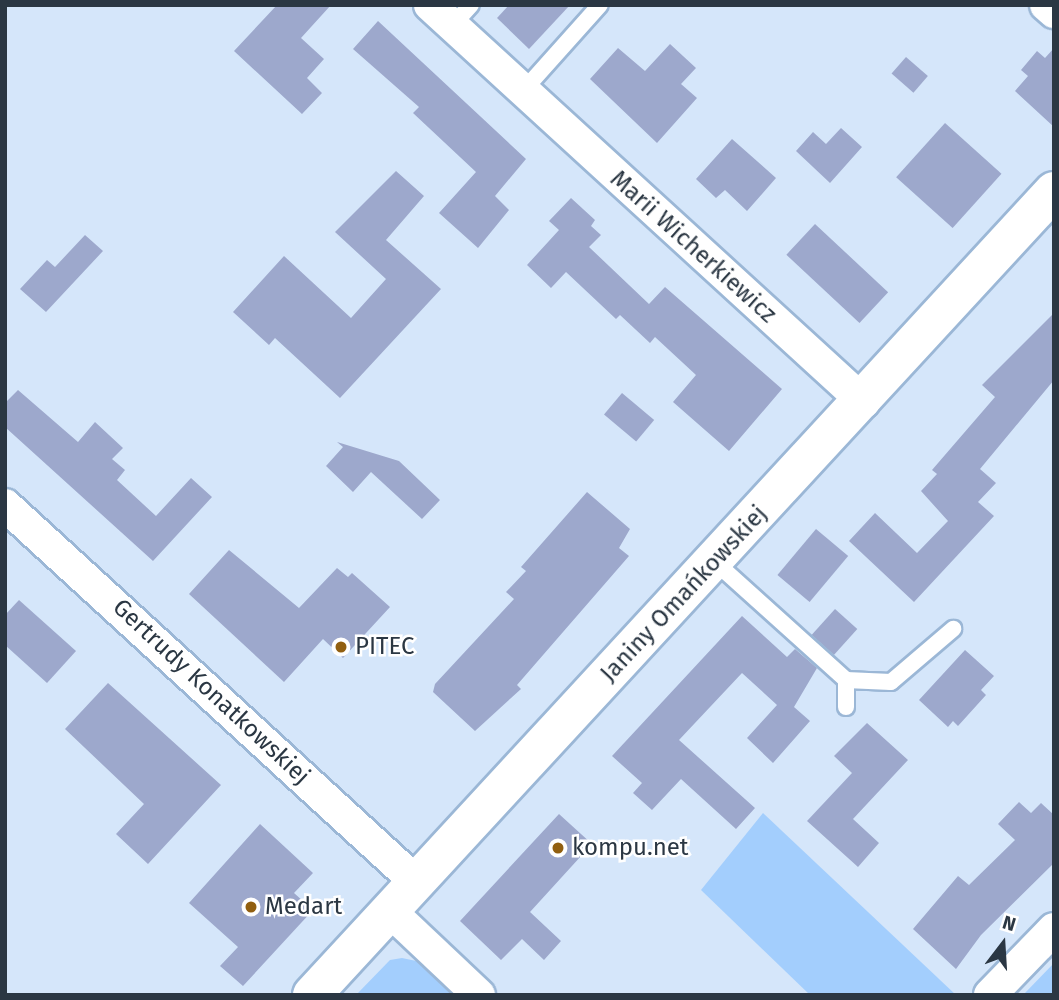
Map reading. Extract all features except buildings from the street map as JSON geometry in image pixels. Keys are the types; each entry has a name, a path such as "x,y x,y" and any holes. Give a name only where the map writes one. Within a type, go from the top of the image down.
{"street":[{"path":"1046,5 1054,12"},
{"name":"Marii Wicherkiewicz","path":"451,12 523,91 864,402"},
{"name":"Janiny Omańkowskiej","path":"312,995 415,881 864,402 1054,191"},
{"name":"Gertrudy Konatkowskiej","path":"5,505 415,881"},
{"path":"389,910 480,995"},
{"path":"990,995 1054,929"}],"lane":[{"path":"523,91 600,5"},
{"path":"714,561 846,680 891,682 953,629"},
{"path":"846,680 846,707"}],"shaded area":[{"path":"763,813 956,995 810,995 701,890"},
{"path":"402,958 421,962 456,995 356,995 390,960"},
{"path":"1054,963 1054,995 1023,995"}],"place":[{"name":"PITEC","path":"341,647"},
{"name":"kompu.net","path":"558,848"},
{"name":"Medart","path":"251,907"}]}
